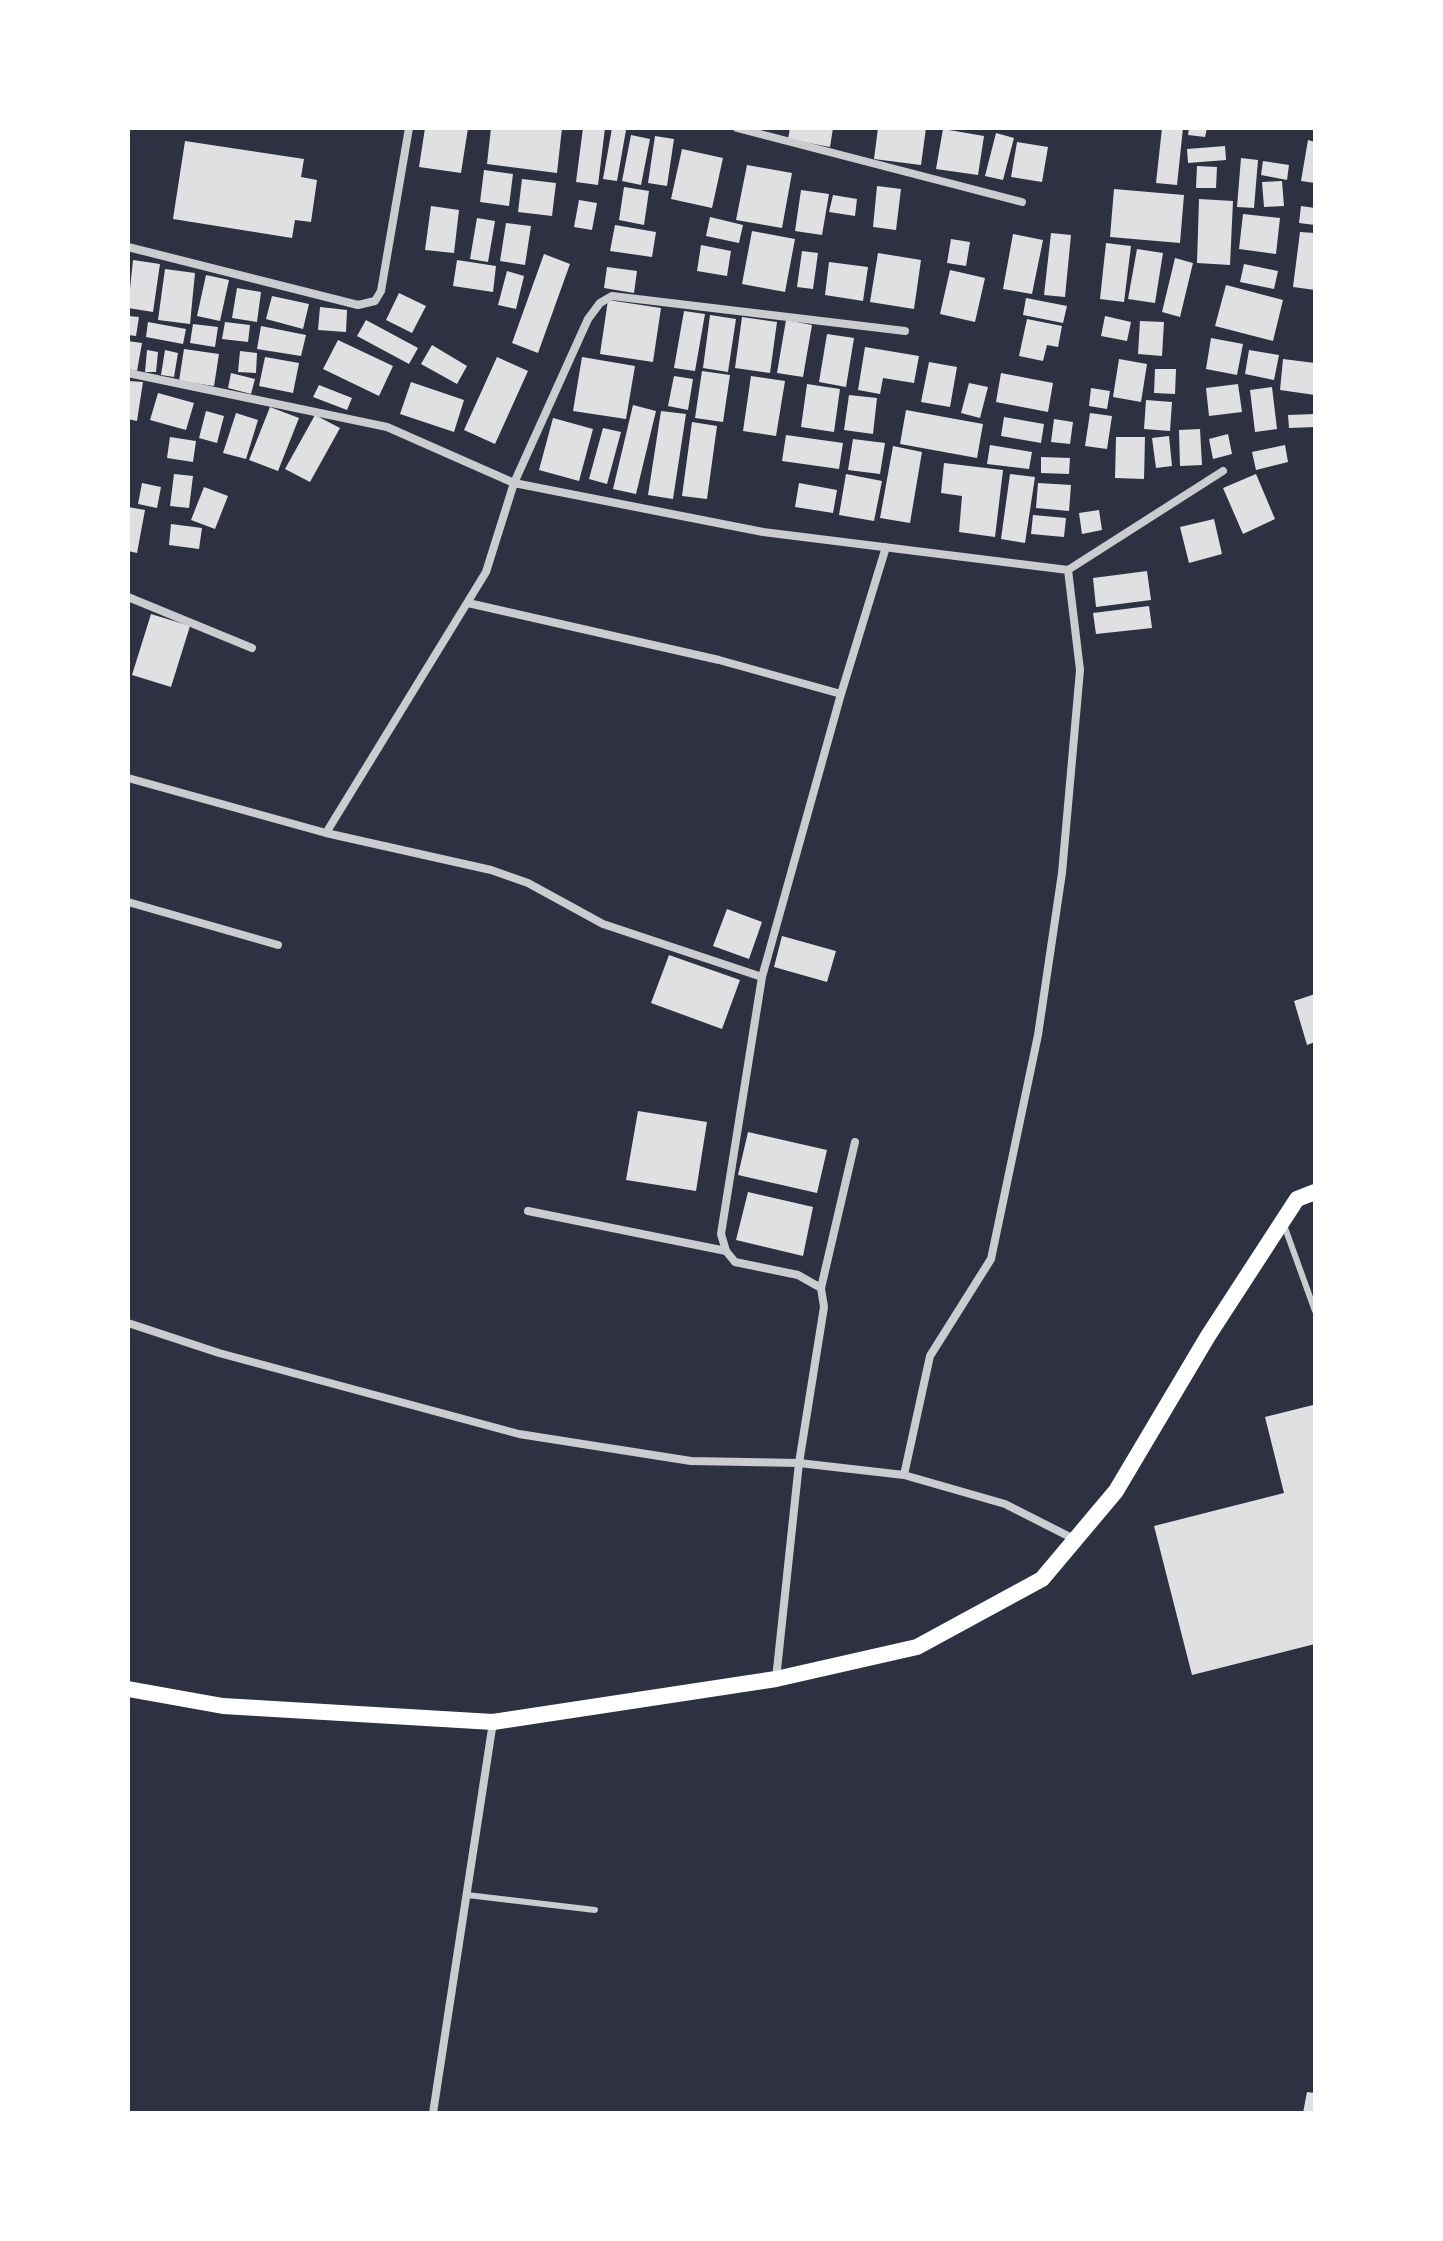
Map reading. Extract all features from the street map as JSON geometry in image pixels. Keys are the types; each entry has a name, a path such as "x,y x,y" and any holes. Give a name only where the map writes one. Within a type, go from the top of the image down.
{"main road":[{"path":"128,1689 223,1706 493,1722 776,1679 917,1647 1042,1579 1116,1491 1208,1336 1297,1199 1315,1192"}],"street":[{"path":"128,247 358,305 375,301 381,291 409,128"},
{"path":"737,128 1022,202"},
{"path":"326,833 486,572 514,483 588,319 606,298 905,331"},
{"path":"128,373 387,427 514,483 763,532 1068,570 1223,471"},
{"path":"821,1288 798,1275 735,1262 726,1251 721,1234 762,977 841,694 886,547"},
{"path":"904,1475 930,1356 991,1259 1038,1035 1062,873 1080,670 1068,570"},
{"path":"128,597 252,648"},
{"path":"468,603 719,660 841,694"},
{"path":"128,778 326,833 491,870 528,883 603,924 762,977"},
{"path":"128,902 278,945"},
{"path":"776,1679 799,1463 824,1307 821,1288 855,1142"},
{"path":"528,1211 726,1251"},
{"path":"128,1323 233,1357 519,1434 691,1461 799,1463 904,1475 1005,1504 1075,1540"},
{"path":"433,2113 493,1722"}],"lane":[{"path":"1282,1221 1315,1311"},
{"path":"467,1895 595,1910"}],"building":[{"path":"425,128 468,128 461,173 419,167"},
{"path":"491,128 562,128 557,173 487,164"},
{"path":"583,128 605,128 598,185 576,182"},
{"path":"612,128 626,130 617,181 603,179"},
{"path":"790,128 833,128 830,147 788,139"},
{"path":"878,128 926,128 921,165 874,159"},
{"path":"1162,128 1183,128 1177,185 1156,183"},
{"path":"1189,128 1207,128 1205,137 1188,135"},
{"path":"943,129 984,136 978,175 936,169"},
{"path":"996,133 1014,138 1003,180 985,176"},
{"path":"631,135 650,139 641,185 622,181"},
{"path":"655,136 674,139 667,186 648,183"},
{"path":"1308,140 1315,142 1315,183 1301,181"},
{"path":"185,141 304,159 301,177 317,180 311,222 295,220 292,238 173,219"},
{"path":"1017,142 1048,147 1042,182 1011,177"},
{"path":"1225,146 1226,160 1188,163 1187,149"},
{"path":"682,149 723,158 712,208 671,199"},
{"path":"1241,158 1258,160 1254,208 1237,207"},
{"path":"1263,161 1289,165 1287,180 1261,175"},
{"path":"747,165 792,173 782,228 736,220"},
{"path":"1197,166 1217,167 1216,188 1196,188"},
{"path":"484,170 513,174 509,206 480,202"},
{"path":"522,179 556,183 552,216 518,212"},
{"path":"1282,181 1284,206 1264,207 1262,182"},
{"path":"877,186 901,189 896,230 873,227"},
{"path":"624,187 649,191 644,225 619,220"},
{"path":"1114,189 1184,195 1180,243 1110,237"},
{"path":"801,190 829,194 822,235 795,231"},
{"path":"833,195 857,199 855,216 829,212"},
{"path":"1199,199 1233,201 1230,265 1197,263"},
{"path":"579,200 597,203 592,230 574,227"},
{"path":"431,206 459,210 454,253 425,250"},
{"path":"1301,206 1315,208 1315,225 1299,223"},
{"path":"1243,214 1280,218 1276,254 1239,249"},
{"path":"710,217 743,225 739,243 706,236"},
{"path":"477,218 495,221 488,262 470,259"},
{"path":"506,223 531,226 525,265 500,261"},
{"path":"615,225 656,232 652,257 610,251"},
{"path":"752,231 795,239 785,292 742,284"},
{"path":"1300,232 1315,233 1315,290 1293,287"},
{"path":"1051,233 1071,235 1065,297 1044,295"},
{"path":"1013,234 1043,240 1032,294 1003,289"},
{"path":"951,239 970,242 966,266 947,263"},
{"path":"1106,243 1131,246 1124,302 1100,299"},
{"path":"701,245 731,251 727,276 697,271"},
{"path":"1137,249 1163,253 1155,303 1128,299"},
{"path":"802,251 818,253 813,289 797,287"},
{"path":"878,253 921,260 914,309 870,302"},
{"path":"544,254 570,264 538,353 512,343"},
{"path":"1175,258 1193,263 1180,317 1162,312"},
{"path":"133,260 160,264 153,312 128,308"},
{"path":"457,260 496,266 493,292 453,286"},
{"path":"829,262 868,267 863,301 825,295"},
{"path":"1244,264 1278,271 1274,289 1240,282"},
{"path":"607,267 637,271 634,293 604,288"},
{"path":"165,269 195,273 190,324 158,320"},
{"path":"950,270 985,278 975,322 940,314"},
{"path":"507,271 524,276 516,309 498,305"},
{"path":"206,275 229,280 220,321 197,316"},
{"path":"1226,285 1283,300 1273,341 1215,326"},
{"path":"237,288 261,292 257,322 232,318"},
{"path":"399,293 426,306 412,333 386,320"},
{"path":"272,296 309,304 303,329 266,319"},
{"path":"1026,298 1067,306 1063,323 1023,315"},
{"path":"608,300 661,308 653,362 600,354"},
{"path":"320,307 347,310 346,332 318,330"},
{"path":"684,311 705,314 695,371 674,368"},
{"path":"710,315 736,319 728,372 703,368"},
{"path":"128,316 139,317 136,336 128,335"},
{"path":"1105,316 1131,322 1127,341 1101,336"},
{"path":"742,317 777,322 770,373 735,368"},
{"path":"1027,319 1062,326 1058,347 1047,345 1043,361 1019,356"},
{"path":"366,320 418,348 409,364 357,336"},
{"path":"786,320 812,325 803,377 777,373"},
{"path":"1140,321 1164,322 1162,356 1138,354"},
{"path":"148,322 186,329 183,344 146,337"},
{"path":"225,322 250,325 248,342 222,339"},
{"path":"193,324 218,327 215,347 190,343"},
{"path":"261,326 306,335 301,356 257,349"},
{"path":"827,334 854,338 846,387 819,382"},
{"path":"1211,338 1243,344 1237,375 1206,369"},
{"path":"338,340 393,366 379,396 323,369"},
{"path":"128,341 142,343 137,371 128,369"},
{"path":"432,345 467,366 457,384 421,364"},
{"path":"865,347 919,356 914,383 883,378 880,394 858,390"},
{"path":"184,349 219,354 214,386 179,381"},
{"path":"147,350 158,352 156,372 145,372"},
{"path":"165,350 178,353 174,377 161,375"},
{"path":"1249,350 1279,355 1274,380 1245,374"},
{"path":"240,351 257,353 256,373 238,372"},
{"path":"265,357 299,363 293,393 259,386"},
{"path":"497,357 528,371 495,444 464,430"},
{"path":"582,357 635,366 626,419 573,411"},
{"path":"1119,359 1147,364 1141,402 1113,397"},
{"path":"1283,359 1315,363 1315,395 1280,390"},
{"path":"929,362 957,367 950,407 921,402"},
{"path":"1155,369 1176,369 1175,394 1154,393"},
{"path":"702,371 730,375 723,422 695,418"},
{"path":"231,373 255,379 251,394 228,388"},
{"path":"1001,373 1053,383 1048,412 996,402"},
{"path":"674,376 693,379 688,410 668,406"},
{"path":"751,376 785,381 776,436 743,431"},
{"path":"128,381 143,382 137,421 128,419"},
{"path":"411,382 464,400 454,432 400,414"},
{"path":"969,383 988,387 980,418 961,413"},
{"path":"807,384 840,389 834,432 801,427"},
{"path":"1238,384 1242,412 1209,416 1206,388"},
{"path":"319,385 352,398 347,410 313,397"},
{"path":"1272,387 1277,429 1255,432 1250,390"},
{"path":"1091,388 1110,391 1107,409 1089,406"},
{"path":"158,393 194,403 186,430 150,420"},
{"path":"849,395 877,398 873,434 844,430"},
{"path":"1146,400 1172,402 1170,431 1144,429"},
{"path":"633,405 656,411 636,494 613,489"},
{"path":"270,407 299,418 278,471 249,460"},
{"path":"906,410 983,424 977,458 900,444"},
{"path":"206,411 224,416 217,443 199,438"},
{"path":"661,411 686,414 673,499 648,495"},
{"path":"236,413 258,420 246,459 223,453"},
{"path":"1090,413 1112,416 1107,449 1085,446"},
{"path":"1315,414 1315,427 1289,428 1288,415"},
{"path":"315,415 340,428 310,482 285,469"},
{"path":"1004,417 1044,424 1041,443 1001,436"},
{"path":"553,418 593,429 579,481 539,470"},
{"path":"1054,419 1073,422 1070,444 1051,442"},
{"path":"692,422 717,426 707,499 682,496"},
{"path":"603,428 621,432 607,484 589,479"},
{"path":"1200,429 1202,465 1180,466 1179,430"},
{"path":"1228,434 1232,454 1213,459 1209,439"},
{"path":"786,435 843,443 839,469 782,461"},
{"path":"1169,436 1172,466 1156,468 1152,438"},
{"path":"170,437 196,441 193,462 167,458"},
{"path":"1116,437 1145,437 1144,479 1115,478"},
{"path":"853,439 885,443 880,474 848,470"},
{"path":"990,445 1032,452 1029,469 987,464"},
{"path":"1285,445 1288,462 1256,470 1252,452"},
{"path":"893,446 922,452 910,523 880,518"},
{"path":"1041,457 1070,458 1069,474 1041,473"},
{"path":"944,463 1003,470 995,537 959,532 962,496 941,493"},
{"path":"174,474 193,476 189,508 170,506"},
{"path":"846,474 882,481 874,521 839,515"},
{"path":"1010,474 1035,477 1025,543 1001,539"},
{"path":"1256,474 1275,519 1243,534 1223,488"},
{"path":"142,483 161,487 157,508 138,504"},
{"path":"799,483 837,490 833,513 795,507"},
{"path":"1038,483 1071,485 1069,511 1036,508"},
{"path":"204,487 228,496 215,529 191,520"},
{"path":"128,507 145,510 137,553 128,551"},
{"path":"1099,510 1102,530 1082,534 1079,513"},
{"path":"1033,515 1066,518 1064,537 1031,534"},
{"path":"1214,519 1222,554 1189,563 1180,527"},
{"path":"171,524 202,528 199,549 169,545"},
{"path":"1147,571 1151,600 1096,607 1093,578"},
{"path":"1149,606 1152,628 1096,634 1093,613"},
{"path":"151,614 190,626 171,687 132,675"},
{"path":"727,909 762,922 749,959 713,946"},
{"path":"782,936 836,951 827,982 774,967"},
{"path":"669,955 740,980 722,1029 651,1003"},
{"path":"1315,994 1315,1042 1307,1045 1294,1001"},
{"path":"638,1111 707,1122 696,1191 626,1180"},
{"path":"748,1132 827,1150 817,1193 738,1175"},
{"path":"748,1192 813,1207 803,1256 736,1240"},
{"path":"1313,1405 1315,1644 1192,1675 1154,1526 1284,1493 1265,1417"},
{"path":"1307,2092 1315,2093 1315,2113 1303,2113"}]}
